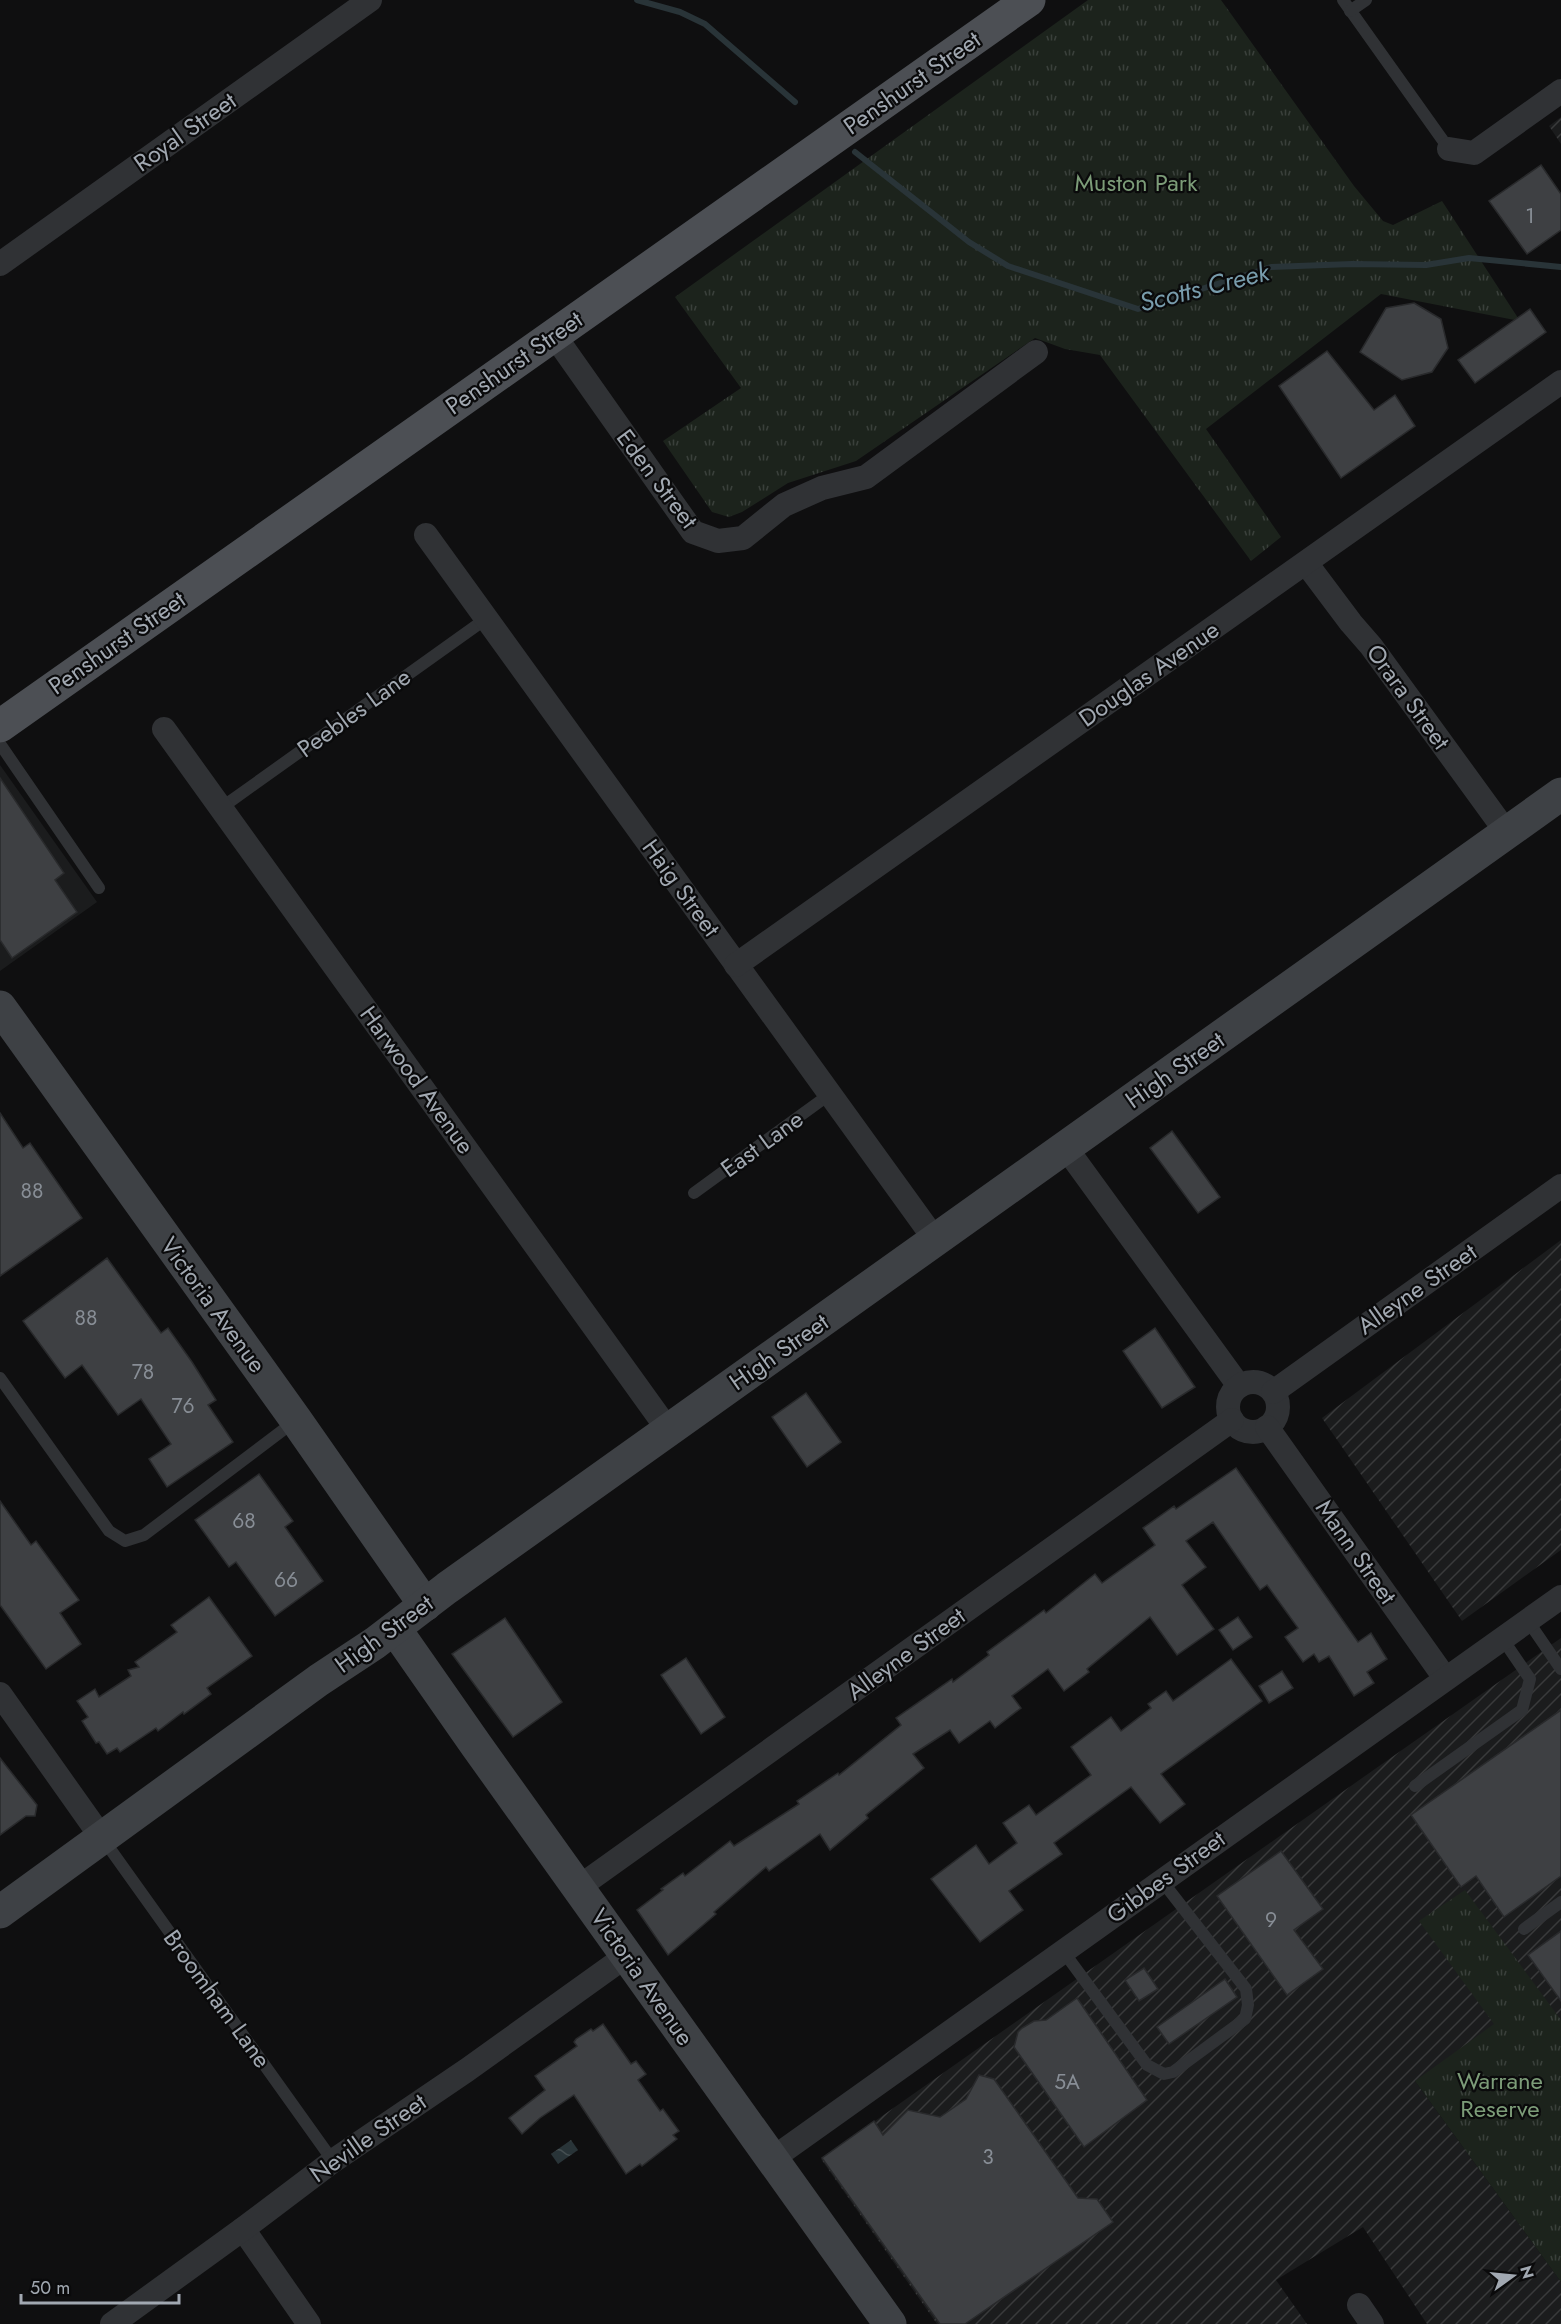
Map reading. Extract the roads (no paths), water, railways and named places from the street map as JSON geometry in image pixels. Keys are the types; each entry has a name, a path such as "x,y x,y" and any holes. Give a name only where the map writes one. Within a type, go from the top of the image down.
{"main road":[{"name":"Penshurst Street","path":"4,725 1029,0"}],"street":[{"name":"Royal Street","path":"0,264 370,0"},
{"path":"1449,148 1474,153 1561,91"},
{"name":"Eden Street","path":"554,335 693,532 718,541 743,538 784,505 812,492 866,477 1036,352"},
{"name":"Douglas Avenue","path":"736,964 1561,382"},
{"name":"Haig Street","path":"426,535 936,1241"},
{"name":"Orara Street","path":"1306,563 1371,646 1507,833"},
{"name":"Harwood Avenue","path":"164,729 669,1431"},
{"name":"High Street","path":"0,1912 319,1680 395,1629 424,1605 1561,795"},
{"name":"Victoria Avenue","path":"0,1007 296,1420 424,1605"},
{"path":"1066,1148 1239,1386"},
{"name":"Alleyne Street","path":"1273,1392 1561,1186"},
{"path":"1253,1382 1267,1386 1273,1392 1278,1407 1267,1427 1252,1431 1238,1426 1233,1420 1228,1406 1239,1386 1253,1382"},
{"name":"Alleyne Street","path":"579,1887 1233,1420"},
{"name":"Mann Street","path":"1267,1427 1444,1678"},
{"name":"Gibbes Street","path":"772,2159 1444,1678 1561,1597"},
{"name":"Victoria Avenue","path":"395,1629 890,2324"},
{"path":"0,1694 102,1838"},
{"name":"Neville Street","path":"112,2324 333,2161 467,2070 626,1956"},
{"path":"243,2229 309,2324"}],"lane":[{"path":"1343,0 1449,148"},
{"path":"1350,11 1366,0"},
{"name":"Peebles Lane","path":"221,808 487,618"},
{"path":"4,725 99,888"},
{"name":"East Lane","path":"694,1193 830,1094"},
{"path":"0,1378 109,1531 125,1541 144,1535 296,1420"},
{"path":"1528,1621 1561,1669"},
{"path":"1415,1786 1522,1710 1530,1679 1503,1638"},
{"name":"Broomham Lane","path":"102,1838 333,2161"},
{"path":"1063,1951 1147,2065 1164,2074 1173,2072 1245,2019 1248,2004 1246,1989 1162,1881"},
{"path":"1524,1929 1561,1902"}],"water":[{"path":"571,2140 578,2150 558,2164 551,2154"}],"waterway":[{"name":"Scotts Creek","path":"637,0 680,12 705,24 795,102"},
{"name":"Scotts Creek","path":"855,152 969,242 1008,266 1138,309 1271,267 1352,264 1426,265 1469,258 1561,267"}],"park label":[{"name":"Muston Park","path":"1136,183"},
{"name":"Warrane Reserve","path":"1500,2095"}]}
